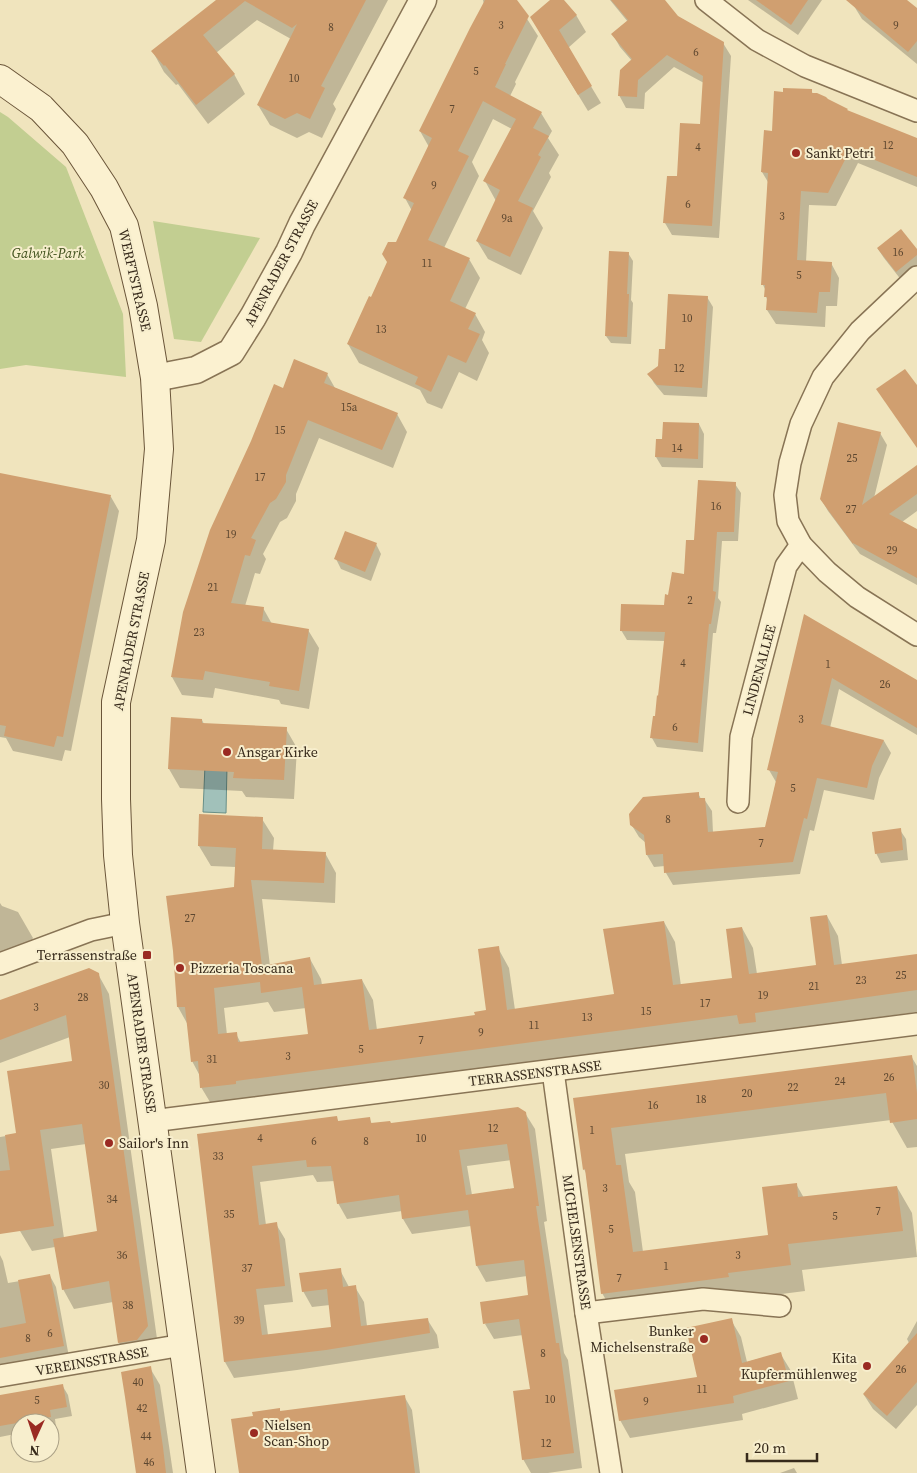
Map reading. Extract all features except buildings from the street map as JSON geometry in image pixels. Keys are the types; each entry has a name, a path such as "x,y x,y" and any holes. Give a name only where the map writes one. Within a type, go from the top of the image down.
{"main road":[{"name":"WERFTSTRASSE","path":"0,79 41,108 75,144 104,188 124,226 143,306 155,378"},
{"name":"APENRADER STRASSE","path":"155,378 159,449 151,540 116,702 118,855 125,923 201,1473"}],"street":[{"name":"APENRADER STRASSE","path":"155,378 196,370 231,352 254,317 423,0"},
{"path":"706,0 757,40 805,66 917,111"},
{"path":"917,276 860,331 823,377 801,424 790,463 785,495 788,521 801,545 827,572 857,597 917,635"},
{"name":"LINDENALLEE","path":"738,802 741,737 786,566 801,545"},
{"path":"0,964 91,930 125,923"},
{"name":"TERRASSENSTRASSE","path":"152,1121 917,1024"},
{"name":"MICHELSENSTRASSE","path":"553,1070 586,1313 611,1473"},
{"path":"586,1313 703,1299 780,1306"},
{"name":"VEREINSSTRASSE","path":"0,1376 183,1346"}],"green space":[{"name":"Galwik-Park","path":"0,112 66,167 123,314 126,377 26,365 0,369"},
{"path":"153,221 260,238 201,342 174,339"}],"water":[{"path":"205,765 227,766 226,813 203,812"}],"place":[{"name":"Sankt Petri","path":"796,153"},
{"name":"Ansgar Kirke","path":"227,752"},
{"name":"Terrassenstraße","path":"147,955"},
{"name":"Pizzeria Toscana","path":"180,968"},
{"name":"Sailor's Inn","path":"109,1143"},
{"name":"Bunker Michelsenstraße","path":"704,1339"},
{"name":"Kita Kupfermühlenweg","path":"867,1366"},
{"name":"Nielsen Scan-Shop","path":"254,1433"}]}
